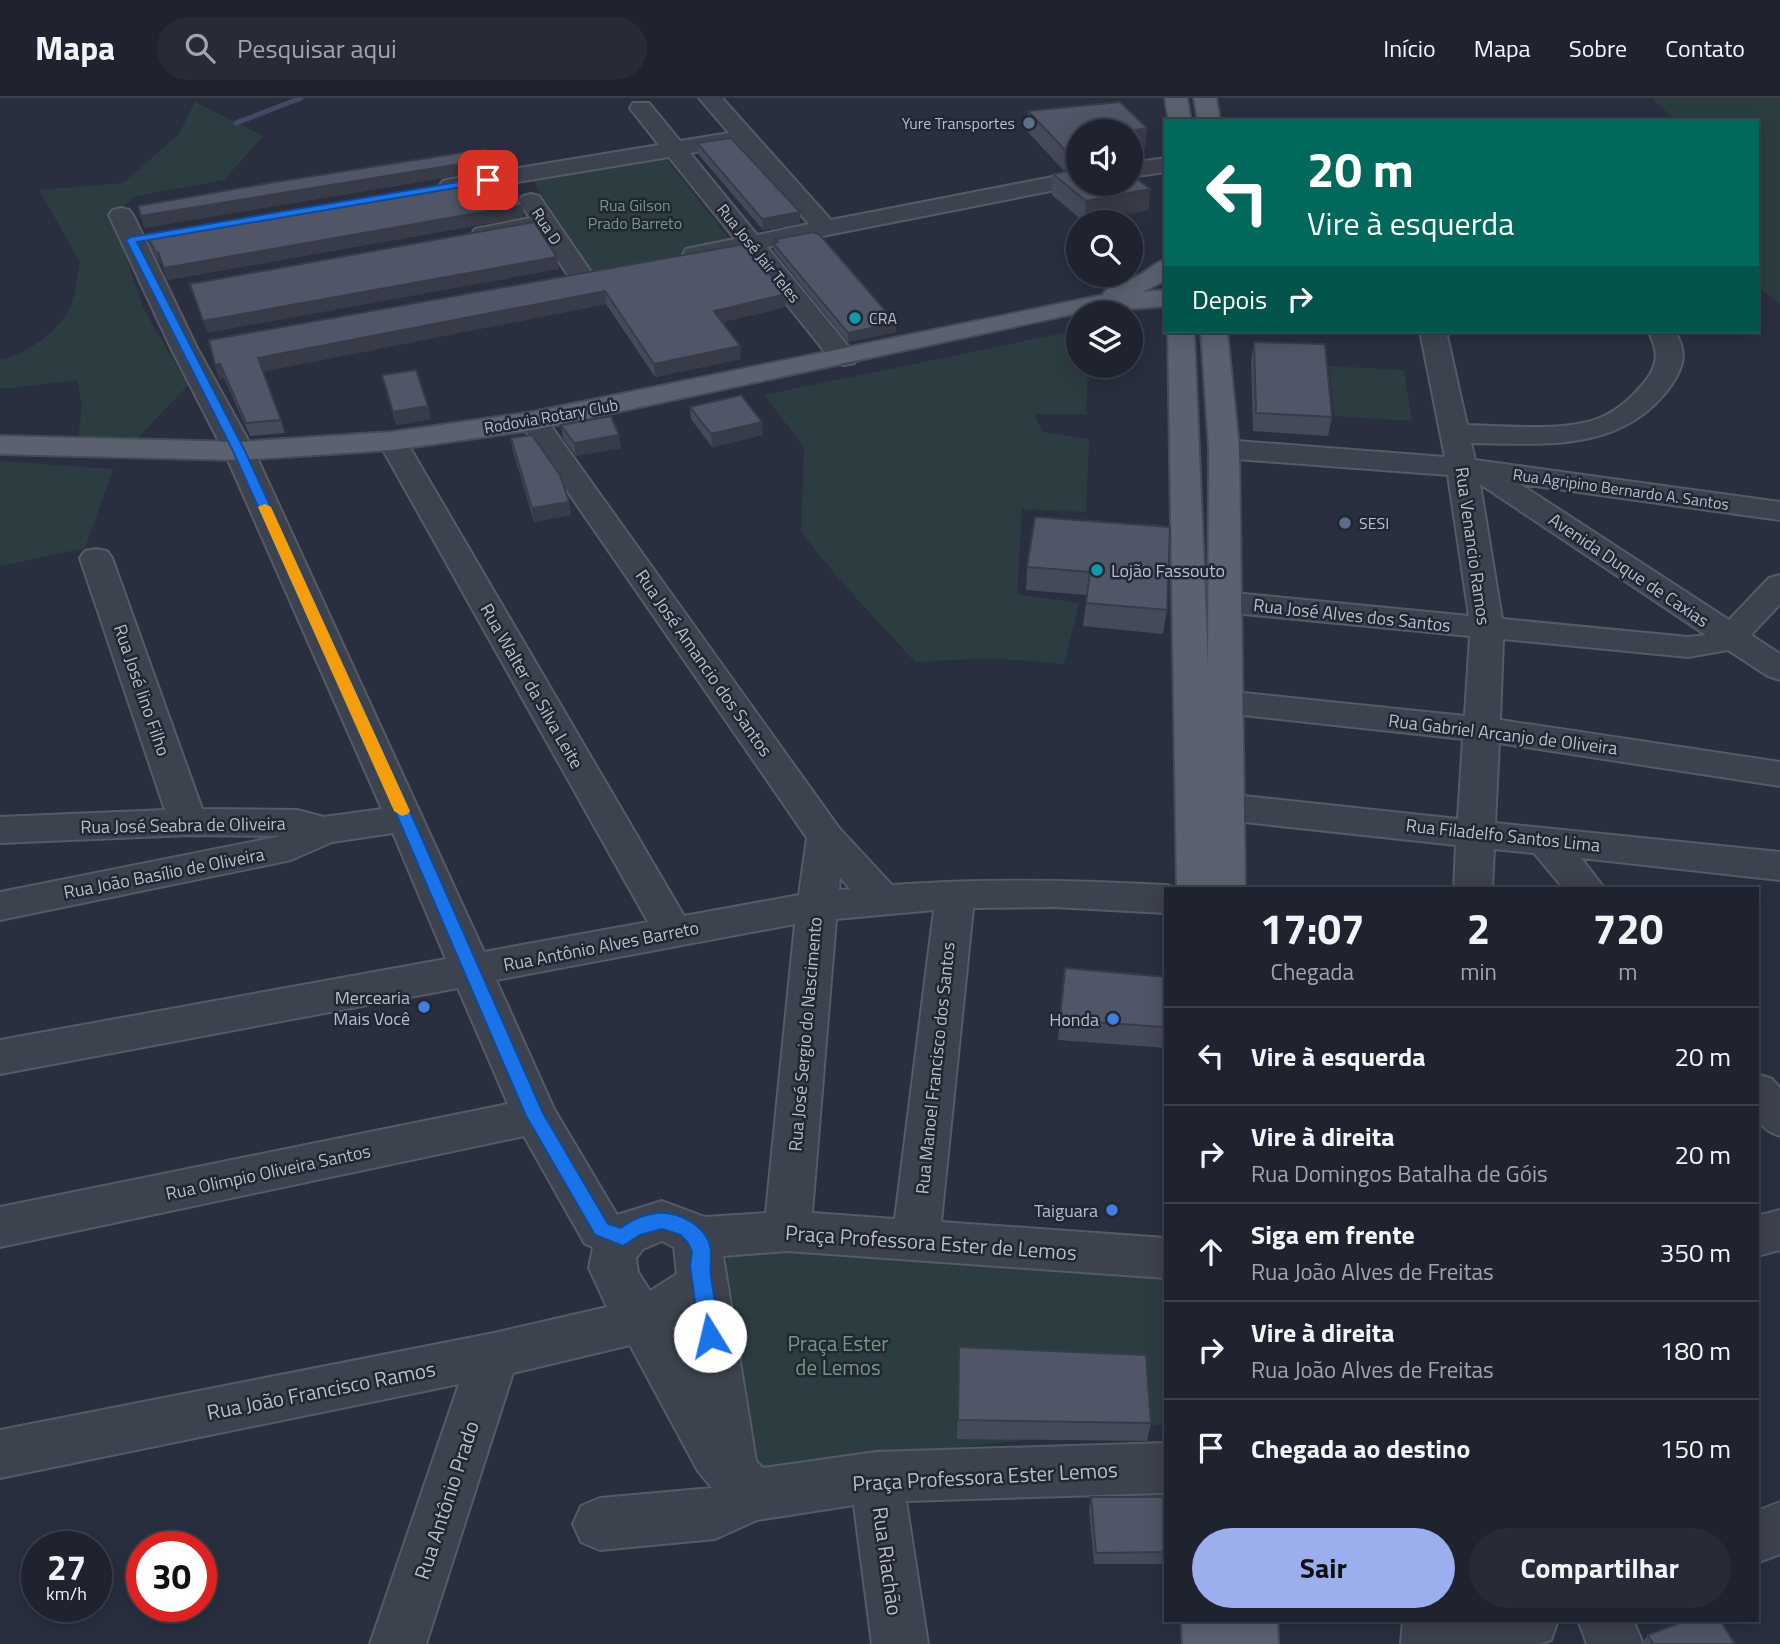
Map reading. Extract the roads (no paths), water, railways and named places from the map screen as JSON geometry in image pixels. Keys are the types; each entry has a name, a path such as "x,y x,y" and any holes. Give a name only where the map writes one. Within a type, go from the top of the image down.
{"main road":[{"path":"1176,98 1180,119"},
{"path":"1205,98 1209,119"},
{"path":"1099,301 1151,279 1164,269"},
{"path":"1123,301 1164,298"},
{"name":"Rodovia Rotary Club","path":"0,444 239,451 392,442 533,421 1066,309"},
{"path":"1181,333 1196,887"},
{"path":"1213,333 1225,484 1223,602 1226,887"},
{"path":"1187,484 1225,484"},
{"path":"1210,1622 1211,1644"},
{"path":"1249,1622 1250,1644"}],"street":[{"path":"710,98 825,229"},
{"name":"Rua José Jair Teles","path":"641,108 844,357"},
{"path":"433,189 746,137"},
{"path":"1143,168 1164,164"},
{"name":"Rua D","path":"516,175 544,223 592,273 552,280"},
{"path":"667,259 1066,181"},
{"path":"121,215 184,348 239,451 473,970 535,1116 601,1230 623,1237"},
{"path":"464,237 544,223"},
{"path":"131,240 158,236"},
{"path":"157,292 184,287"},
{"name":"Rua Venancio Ramos","path":"1433,333 1455,434 1471,468 1487,628 1474,887"},
{"path":"1455,434 1508,433 1533,421 1568,412 1586,410 1624,415 1654,390 1669,371 1672,354 1669,342 1662,333"},
{"path":"184,348 211,343"},
{"name":"Rua José Amancio dos Santos","path":"533,421 826,837 882,899"},
{"name":"Rua Walter da Silva Leite","path":"392,442 673,931"},
{"name":"Rua Agripino Bernardo A. Santos","path":"1224,450 1471,468 1780,511"},
{"name":"Avenida Duque de Caxias","path":"1471,468 1780,669"},
{"name":"Rua José lino Filho","path":"96,558 188,822"},
{"path":"1731,637 1780,585"},
{"name":"Rua José Alves dos Santos","path":"1223,602 1688,648 1711,645 1731,637"},
{"name":"Rua Gabriel Arcanjo de Oliveira","path":"1225,702 1480,729 1780,774"},
{"name":"Rua Filadelfo Santos Lima","path":"1225,807 1780,866"},
{"name":"Rua José Seabra de Oliveira","path":"0,830 188,822 297,823 324,830 405,818"},
{"name":"Rua João Basílio de Oliveira","path":"0,906 291,847 324,830"},
{"name":"Rua José Sergio do Nascimento","path":"787,1231 817,906 826,837"},
{"path":"1543,839 1584,887"},
{"name":"Rua Antônio Alves Barreto","path":"0,1056 817,906 955,894 1054,893 1164,899"},
{"name":"Rua Manoel Francisco dos Santos","path":"916,1242 955,894"},
{"path":"1759,1093 1780,1118"},
{"name":"Rua Olimpio Oliveira Santos","path":"0,1227 535,1116"},
{"path":"662,1221 676,1223 688,1229 699,1262 742,1482 716,1454 612,1268 614,1252 623,1237 634,1228 662,1221"},
{"path":"1759,1236 1780,1230"},
{"name":"Praça Professora Ester de Lemos","path":"699,1262 787,1231 1164,1258"},
{"path":"641,1321 691,1292 699,1262"},
{"name":"Rua João Francisco Ramos","path":"0,1454 494,1355 641,1321"},
{"name":"Rua Antônio Prado","path":"398,1644 494,1355"},
{"name":"Praça Professora Ester Lemos","path":"600,1524 715,1513 742,1482 1164,1468"},
{"name":"Rua Riachão","path":"876,1477 900,1644"},
{"path":"1759,1536 1780,1528"},
{"path":"1429,1644 1431,1622"},
{"path":"1467,1644 1526,1622"},
{"path":"1606,1622 1615,1644"}],"waterway":[{"path":"236,123 301,98"}],"place":[{"name":"Yure Transportes","path":"1029,123"},
{"name":"CRA","path":"855,318"},
{"name":"SESI","path":"1345,523"},
{"name":"Lojão Fassouto","path":"1097,570"},
{"name":"Mercearia Mais Você","path":"424,1007"},
{"name":"Honda","path":"1113,1019"},
{"name":"Taiguara","path":"1112,1210"}],"park label":[{"name":"Rua Gilson Prado Barreto","path":"635,214"},
{"name":"Praça Ester de Lemos","path":"838,1355"}]}
